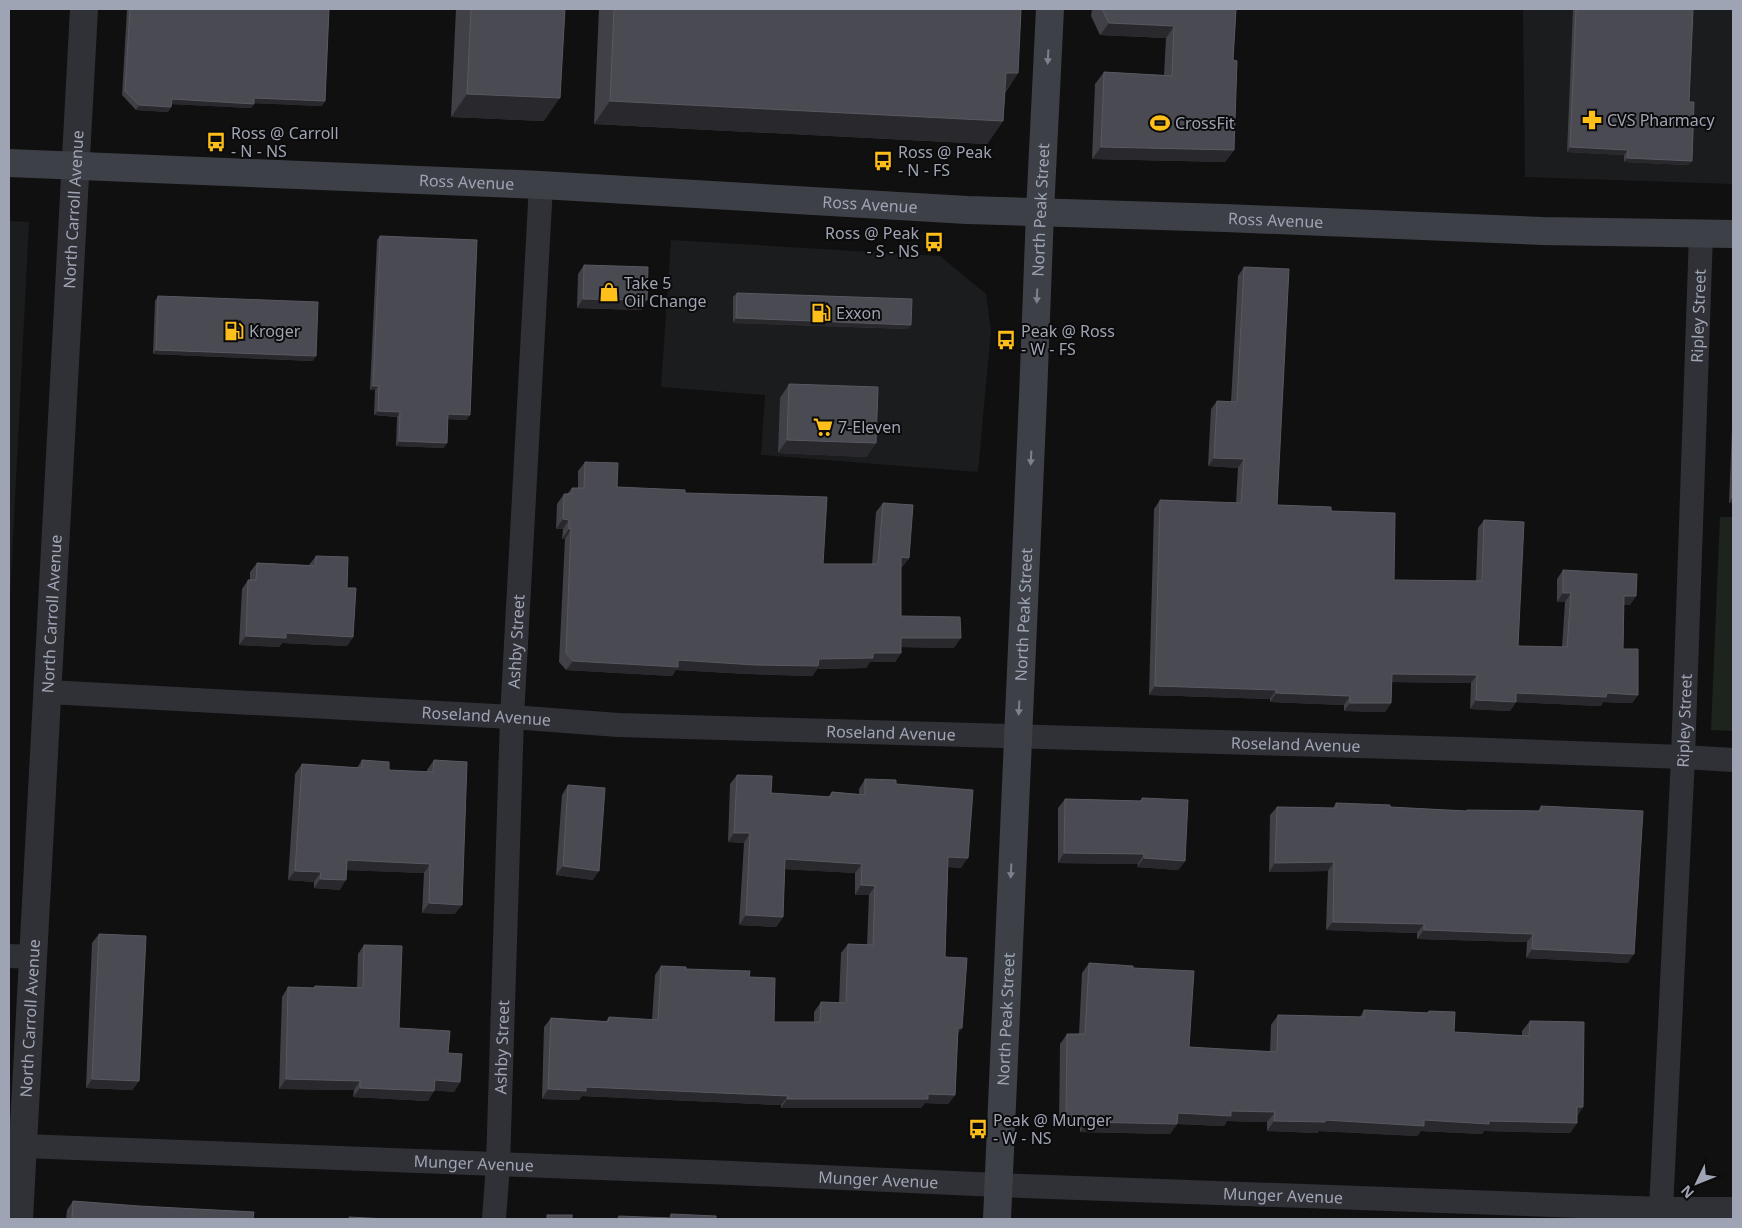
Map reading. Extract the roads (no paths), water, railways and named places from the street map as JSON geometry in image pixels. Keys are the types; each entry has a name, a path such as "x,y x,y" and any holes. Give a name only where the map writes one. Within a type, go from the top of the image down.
{"main road":[{"name":"North Peak Street","path":"997,1219 1050,9"},
{"name":"Ross Avenue","path":"9,163 541,185 967,210 1542,231 1733,234"}],"street":[{"name":"North Carroll Avenue","path":"19,1219 23,1146 21,957 48,692 84,9"},
{"name":"Ashby Street","path":"494,1219 498,1165 512,717 541,185"},
{"name":"Ripley Street","path":"1661,1209 1683,757 1701,234"},
{"name":"Roseland Avenue","path":"48,692 512,717 618,725 1733,760"},
{"name":"Munger Avenue","path":"23,1146 998,1185 1661,1209 1733,1209"}],"place":[{"name":"CVS Pharmacy","path":"1592,120"},
{"name":"CrossFit","path":"1160,123"},
{"name":"Ross @ Carroll - N - NS","path":"216,142"},
{"name":"Ross @ Peak - N - FS","path":"883,161"},
{"name":"Ross @ Peak - S - NS","path":"934,242"},
{"name":"Take 5 Oil Change","path":"609,292"},
{"name":"Exxon","path":"821,313"},
{"name":"Kroger","path":"234,331"},
{"name":"Peak @ Ross - W - FS","path":"1006,340"},
{"name":"7-Eleven","path":"823,427"},
{"name":"Peak @ Munger - W - NS","path":"978,1129"}]}
